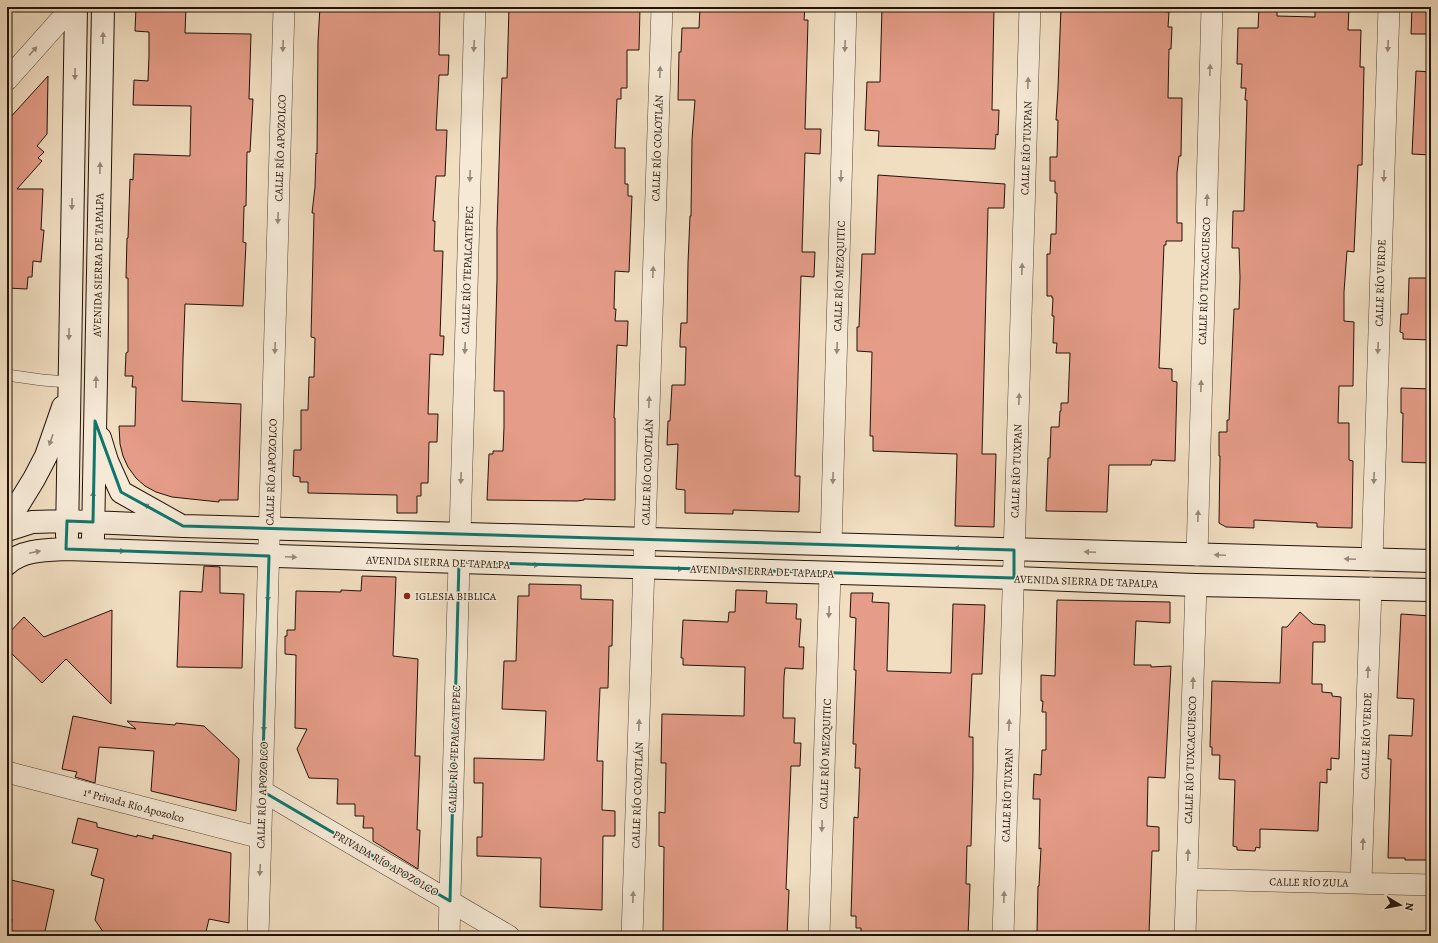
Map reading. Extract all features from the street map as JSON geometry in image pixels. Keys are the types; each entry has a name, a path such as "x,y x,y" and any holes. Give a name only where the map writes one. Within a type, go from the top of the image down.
{"main road":[{"path":"66,549 76,7"},
{"name":"AVENIDA SIERRA DE TAPALPA","path":"93,550 103,7"},
{"path":"7,523 46,456 69,386"},
{"path":"95,421 107,461 121,492 183,526"},
{"path":"7,530 32,522 67,521 270,529 1431,561"},
{"name":"AVENIDA SIERRA DE TAPALPA","path":"7,564 13,558 37,551 66,549 644,568 1014,578 1196,585 1431,590"}],"street":[{"path":"7,80 72,7"},
{"name":"CALLE RÍO APOZOLCO","path":"258,936 284,7"},
{"name":"CALLE RÍO TEPALCATEPEC","path":"460,534 475,7"},
{"name":"CALLE RÍO COLOTLÁN","path":"632,936 662,7"},
{"name":"CALLE RÍO MEZQUITIC","path":"831,544 846,7"},
{"name":"CALLE RÍO TUXPAN","path":"1003,936 1030,7"},
{"name":"CALLE RÍO TUXCACUESCO","path":"1197,555 1212,7"},
{"name":"CALLE RÍO VERDE","path":"1372,560 1389,7"},
{"name":"CALLE RÍO TEPALCATEPEC","path":"449,936 459,562"},
{"name":"CALLE RÍO MEZQUITIC","path":"819,936 830,573"},
{"name":"CALLE RÍO TUXCACUESCO","path":"1185,936 1196,585"},
{"name":"CALLE RÍO VERDE","path":"1362,883 1371,588"},
{"name":"1ª Privada Río Apozolco","path":"7,772 261,838"},
{"name":"PRIVADA RÍO APOZOLCO","path":"262,791 509,936"},
{"name":"CALLE RÍO ZULA","path":"1187,880 1431,885"}],"lane":[{"path":"7,374 69,386"}],"highlighted area":[{"path":"95,421 121,492 183,526 1014,550 1014,578 459,562 450,901 262,791 269,556 66,549 67,521 93,522"}],"building":[{"path":"136,7 186,7 185,33 251,34 249,99 253,99 250,152 247,152 246,206 244,206 243,242 246,243 243,306 185,304 183,359 182,401 241,404 238,500 219,500 219,502 172,497 156,492 145,486 136,478 128,467 120,444 119,426 135,426 136,387 132,387 133,376 125,376 126,353 128,352 128,278 126,278 127,238 130,179 133,180 134,154 190,156 191,106 133,105 134,80 148,81 149,55 149,32 135,31"},
{"path":"320,7 440,7 439,55 449,55 448,75 439,75 436,130 447,130 445,176 436,176 433,221 435,221 434,251 443,251 440,336 444,336 443,355 430,354 428,414 438,414 437,442 429,442 428,483 421,483 421,496 417,496 417,513 397,513 397,495 308,493 308,482 300,482 300,477 293,476 294,450 301,450 301,410 308,410 309,377 314,377 315,338 311,337 314,213 312,213 315,187 316,153 317,154 318,41"},
{"path":"509,7 640,7 639,50 627,50 627,88 621,88 621,99 617,99 615,148 625,148 625,184 628,184 628,196 632,196 629,272 615,271 615,321 628,321 627,346 617,345 614,418 615,500 487,500 489,454 493,454 493,451 503,451 504,391 494,391 501,102 502,78 507,78"},
{"path":"700,7 805,7 804,20 808,20 805,129 821,129 820,154 805,153 802,252 815,252 814,277 801,276 795,476 800,476 799,512 733,510 733,514 685,513 685,490 676,489 678,444 667,445 672,385 685,385 686,347 680,347 680,341 681,323 687,323 692,139 695,100 678,100 679,52 681,52 682,28 699,28"},
{"path":"882,7 994,7 992,110 999,110 998,135 996,134 995,149 878,146 879,131 865,130 867,82 880,82"},
{"path":"1061,7 1159,7 1159,11 1169,12 1168,27 1172,27 1171,49 1169,49 1168,98 1182,98 1181,156 1179,156 1177,173 1177,223 1182,223 1182,241 1166,241 1166,245 1164,245 1159,368 1172,369 1172,381 1177,382 1175,461 1152,460 1151,465 1109,465 1107,512 1046,511 1051,427 1059,427 1061,403 1068,403 1070,353 1056,353 1057,343 1053,343 1053,298 1052,296 1047,296 1047,254 1050,254 1051,234 1056,234 1057,193 1055,193 1055,181 1050,181 1050,157 1057,157 1058,120 1056,120"},
{"path":"1259,7 1277,7 1277,16 1315,17 1315,7 1349,7 1348,30 1361,30 1360,67 1364,67 1362,165 1358,165 1354,252 1347,251 1344,292 1344,321 1354,322 1353,386 1339,386 1338,423 1349,423 1349,460 1353,461 1352,528 1317,527 1317,523 1254,520 1254,528 1226,527 1219,523 1219,432 1227,432 1227,420 1229,420 1234,309 1239,309 1239,248 1232,248 1233,211 1244,211 1247,100 1245,100 1246,88 1241,88 1242,64 1237,64 1238,28 1258,28"},
{"path":"1412,8 1431,8 1431,34 1411,34"},
{"path":"1416,71 1431,72 1431,155 1412,154"},
{"path":"48,76 47,134 37,146 44,152 38,158 42,161 17,189 43,189 41,230 44,230 41,262 33,261 32,277 28,277 27,289 7,288 7,121"},
{"path":"878,175 1005,184 1004,208 988,208 982,454 996,454 994,527 955,526 957,454 873,451 873,436 870,436 872,352 857,351 857,327 859,327 862,254 875,254"},
{"path":"1409,278 1431,278 1431,340 1403,339 1403,333 1400,332 1401,314 1408,314"},
{"path":"1401,388 1431,389 1431,463 1402,462 1403,413 1401,413"},
{"path":"204,566 220,567 220,593 244,594 242,668 177,667 180,591 202,592"},
{"path":"362,576 396,577 393,656 418,659 415,756 420,756 417,830 420,830 418,869 373,841 373,828 363,828 364,816 355,816 355,804 337,804 338,779 309,778 297,749 307,729 295,728 296,655 285,654 285,636 287,636 287,630 295,630 296,591 361,591"},
{"path":"529,584 581,585 581,599 613,600 612,646 609,646 608,688 600,688 597,761 603,761 602,810 615,811 615,836 603,836 602,910 540,907 541,858 477,856 477,837 482,837 483,783 474,783 474,758 544,760 546,711 502,709 504,661 516,661 518,596 529,596"},
{"path":"736,590 767,591 766,603 797,604 796,619 801,619 799,647 804,647 803,669 785,668 784,677 783,718 795,718 794,743 801,743 800,766 791,766 786,889 789,890 787,936 665,936 665,934 663,934 664,847 659,846 659,812 665,813 666,763 661,763 662,714 744,716 745,667 683,665 683,658 681,658 683,620 728,622 729,612 735,612"},
{"path":"851,593 873,593 872,602 889,603 887,671 951,673 953,604 985,605 982,674 972,674 969,737 973,737 971,846 967,846 966,884 970,884 968,936 861,936 861,928 856,928 856,916 851,916 854,817 858,818 860,768 855,768 856,744 853,744 856,670 854,670 856,618 850,617"},
{"path":"1057,600 1170,602 1170,623 1136,621 1134,665 1151,665 1151,667 1171,666 1165,778 1148,777 1147,826 1159,827 1159,851 1152,851 1149,934 1145,936 1041,936 1041,932 1037,932 1041,848 1039,849 1040,799 1033,799 1034,774 1041,775 1042,750 1046,750 1046,712 1042,712 1043,701 1041,701 1041,675 1055,676"},
{"path":"112,610 111,704 66,659 42,683 7,649 7,635 24,617 44,637"},
{"path":"1300,612 1313,624 1325,625 1325,642 1313,642 1312,684 1322,684 1322,692 1332,693 1332,696 1341,697 1339,759 1331,758 1331,770 1327,769 1327,783 1320,782 1318,831 1260,829 1260,848 1256,847 1255,851 1237,850 1237,847 1233,846 1235,780 1219,779 1220,755 1212,755 1212,747 1210,747 1212,681 1280,683 1282,627 1287,627"},
{"path":"1401,614 1431,616 1431,860 1405,860 1405,858 1388,858 1391,759 1388,759 1389,735 1412,736 1414,699 1397,698"},
{"path":"73,716 136,729 127,721 204,726 239,759 236,811 151,791 154,751 99,747 95,783 75,777 77,772 62,769"},
{"path":"78,818 97,823 97,827 137,837 137,835 153,839 153,835 231,853 229,923 209,919 205,936 106,936 95,920 104,879 91,875 98,849 72,843"},
{"path":"7,879 54,890 44,936 21,936 10,933 12,919 7,918"}],"place":[{"name":"IGLESIA BIBLICA","path":"407,596"}]}
